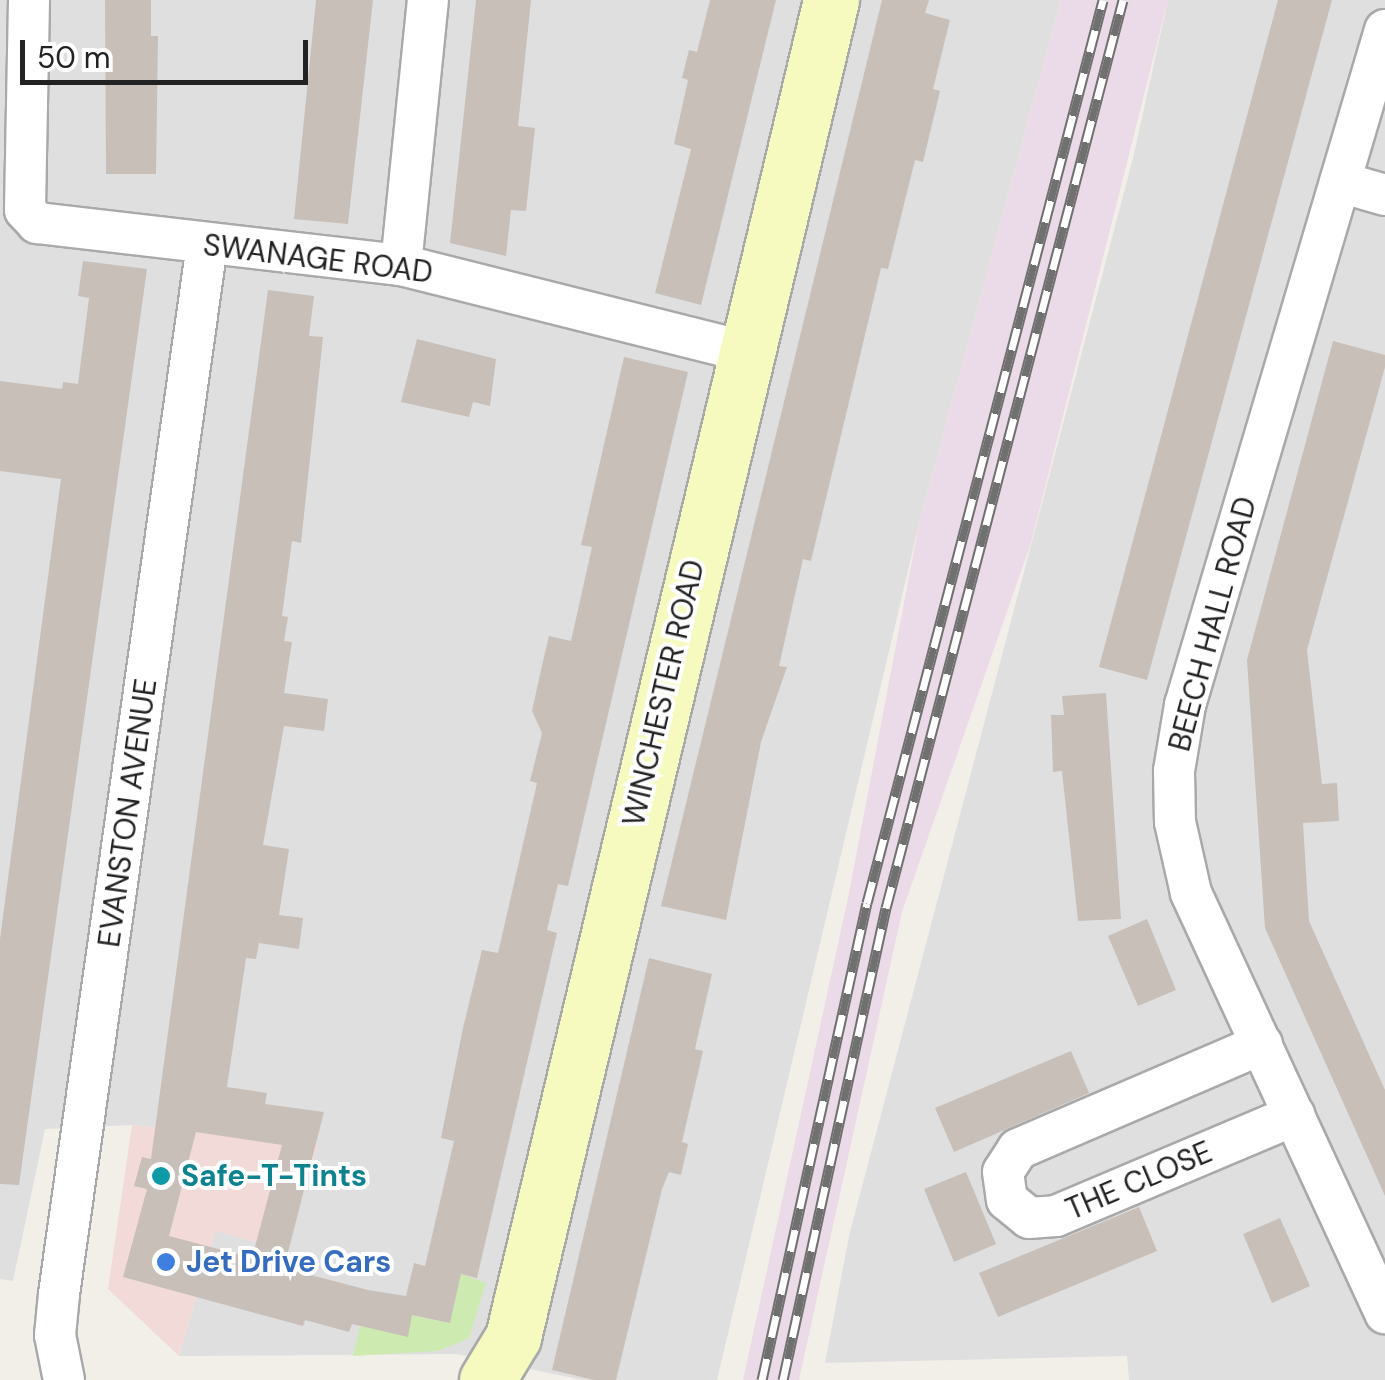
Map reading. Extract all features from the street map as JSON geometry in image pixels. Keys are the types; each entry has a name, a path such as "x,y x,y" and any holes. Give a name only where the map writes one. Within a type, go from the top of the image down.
{"main road":[{"name":"WINCHESTER ROAD","path":"487,1380 513,1336 744,351 831,0"}],"street":[{"name":"SWANAGE ROAD","path":"29,0 30,197 25,210 52,229 401,265 744,351"},
{"path":"401,265 428,0"},
{"name":"BEECH HALL ROAD","path":"1385,30 1185,705 1174,771 1175,822 1191,893 1385,1312"},
{"path":"1340,182 1385,194"},
{"name":"EVANSTON AVENUE","path":"64,1380 55,1335 60,1294 207,245"},
{"name":"THE CLOSE","path":"1262,1044 1018,1148 1003,1172 1007,1200 1030,1218 1056,1216 1295,1115"}],"shaded area":[{"path":"0,0 1061,0 919,524 717,1380 583,1380 457,1354 179,1356 216,1230 283,1250 317,1145 132,1125 45,1129 13,1281 0,1279"},
{"path":"1061,0 1168,0 1031,543 902,912 799,1380 743,1380 848,898 919,524"},
{"path":"1168,0 1385,0 1385,1380 1129,1380 1127,1356 825,1363 849,1236 1133,158"},
{"path":"132,1125 318,1145 283,1250 216,1231 179,1356 108,1289"}],"green space":[{"path":"461,1274 486,1283 469,1338 438,1351 353,1356 360,1326 408,1336 412,1315 450,1323"}],"building":[{"path":"105,0 151,0 151,36 158,36 156,174 106,174"},
{"path":"316,0 373,0 348,224 294,219"},
{"path":"476,0 531,0 518,126 535,128 526,211 511,210 506,256 450,243"},
{"path":"710,0 776,0 701,305 655,293 691,149 674,144 688,80 682,78 689,50 697,52"},
{"path":"882,0 929,0 925,13 950,20 933,89 940,91 923,162 915,160 888,269 881,268 811,561 803,559 779,666 787,667 761,742 726,920 661,906"},
{"path":"1278,0 1332,0 1147,680 1099,667"},
{"path":"83,261 147,269 19,1185 0,1184 0,939 61,479 0,471 0,381 62,389 63,382 78,384 89,298 78,296"},
{"path":"268,290 314,296 309,336 323,337 301,543 292,541 282,616 288,617 284,641 292,642 284,693 328,699 324,731 284,726 263,845 289,849 279,915 303,918 299,949 259,943 256,959 246,958 227,1087 267,1093 265,1104 324,1112 284,1268 368,1290 406,1296 414,1263 425,1266 454,1141 441,1138 463,1028 482,950 498,953 537,783 530,781 542,733 532,711 549,636 571,641 592,547 581,545 624,357 688,372 568,886 558,884 547,930 557,933 477,1278 461,1274 450,1323 412,1315 408,1337 352,1324 349,1332 305,1320 303,1326 123,1277 147,1189 134,1186 142,1157 151,1159","holes":["196,1132 282,1145 252,1258 169,1236"]},
{"path":"417,339 496,359 490,406 473,402 469,417 401,402"},
{"path":"1333,341 1385,355 1385,367 1307,650 1322,784 1337,783 1339,821 1303,823 1309,921 1385,1090 1385,1196 1265,928 1247,660"},
{"path":"1106,693 1121,919 1078,921 1062,771 1053,772 1051,715 1064,715 1062,696"},
{"path":"1147,919 1176,990 1138,1006 1108,936"},
{"path":"649,958 712,974 695,1049 703,1051 682,1142 688,1144 681,1175 669,1172 662,1189 616,1380 594,1380 552,1370"},
{"path":"1071,1051 1089,1093 954,1152 935,1108"},
{"path":"966,1172 996,1244 954,1262 924,1189"},
{"path":"1139,1207 1157,1251 998,1317 979,1273"},
{"path":"1280,1218 1310,1286 1272,1303 1243,1234"}],"railway":[{"path":"762,1380 867,903 1103,0"},
{"path":"783,1380 886,908 1123,0"}],"place":[{"name":"Safe-T-Tints","path":"161,1176"},
{"name":"Jet Drive Cars","path":"166,1262"}]}
